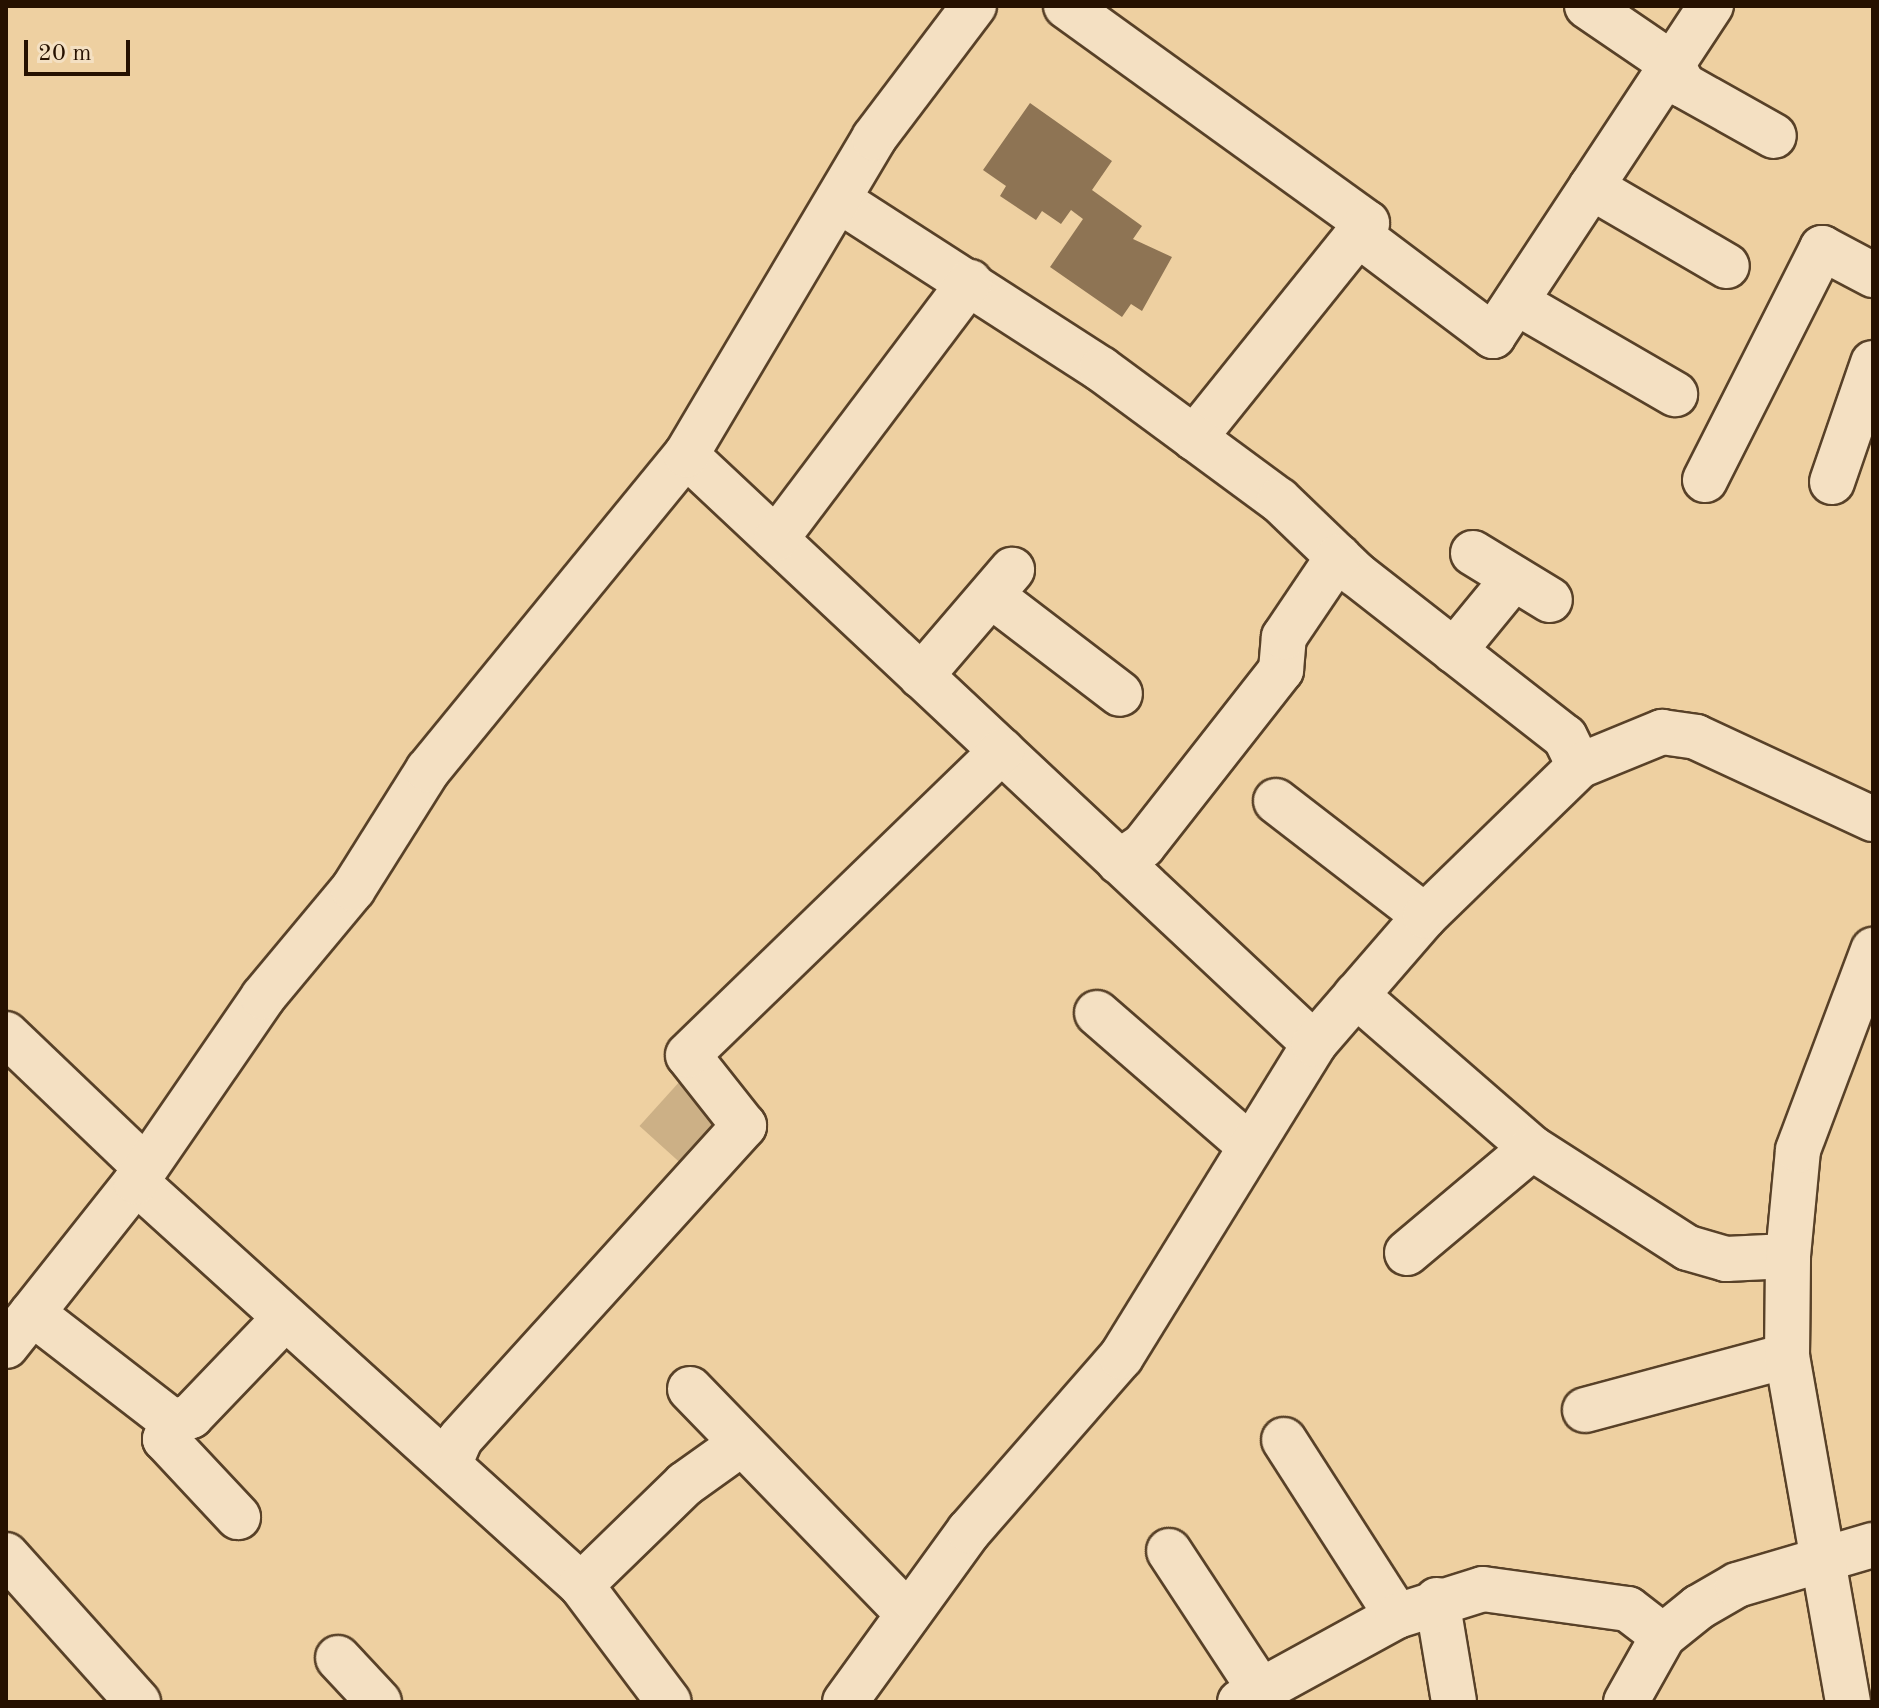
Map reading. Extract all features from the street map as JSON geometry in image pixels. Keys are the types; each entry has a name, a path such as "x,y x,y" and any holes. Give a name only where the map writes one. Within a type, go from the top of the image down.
{"street":[{"path":"173,1422 19,1330 139,1173 263,997 353,889 428,770 686,455 840,201 874,138 974,6"},
{"path":"1066,6 1367,223 1194,438"},
{"path":"1587,6 1672,64 1683,85 1774,136"},
{"path":"1359,235 1493,336 1711,6"},
{"path":"1591,187 1727,266"},
{"path":"840,201 970,282 1279,500 1338,557 1565,737 1579,766"},
{"path":"1705,480 1822,248 1873,275"},
{"path":"776,539 970,282"},
{"path":"1516,302 1675,394"},
{"path":"1832,482 1873,363"},
{"path":"686,455 1314,1044"},
{"path":"1454,651 1532,589 1473,553"},
{"path":"1119,862 1143,846 1281,670 1284,637 1338,557"},
{"path":"921,676 1002,583 1120,694"},
{"path":"845,1702 908,1614 1121,1357 1314,1044 1425,916 1579,766 1662,732 1696,737 1873,819"},
{"path":"450,1463 460,1439 744,1126 674,1068 1002,751"},
{"path":"1305,811 1425,916"},
{"path":"1848,1702 1787,1356 1788,1256 1798,1150 1873,950"},
{"path":"1356,995 1532,1148 1688,1248 1726,1259 1788,1256"},
{"path":"1097,1013 1249,1145"},
{"path":"6,1034 284,1319 450,1463 581,1585 669,1702"},
{"path":"1407,1253 1532,1148"},
{"path":"238,1517 165,1439 173,1422 191,1416 284,1319"},
{"path":"1585,1410 1646,1413 1787,1356"},
{"path":"690,1389 908,1614"},
{"path":"1284,1440 1397,1616"},
{"path":"581,1585 685,1484 741,1444"},
{"path":"1626,1702 1663,1636 1737,1585 1820,1557 1873,1545"},
{"path":"1169,1551 1275,1692 1397,1616 1437,1600 1483,1589 1628,1609 1663,1636"},
{"path":"6,1555 138,1702"},
{"path":"1437,1600 1454,1702"},
{"path":"338,1658 379,1702"}],"shaded area":[{"path":"681,1080 726,1120 684,1166 640,1126"}],"building":[{"path":"1030,103 1112,161 1092,190 1142,226 1133,239 1172,257 1142,311 1131,304 1122,317 1050,267 1083,219 1071,210 1061,224 1042,211 1036,220 1000,196 1006,186 983,170"}]}
